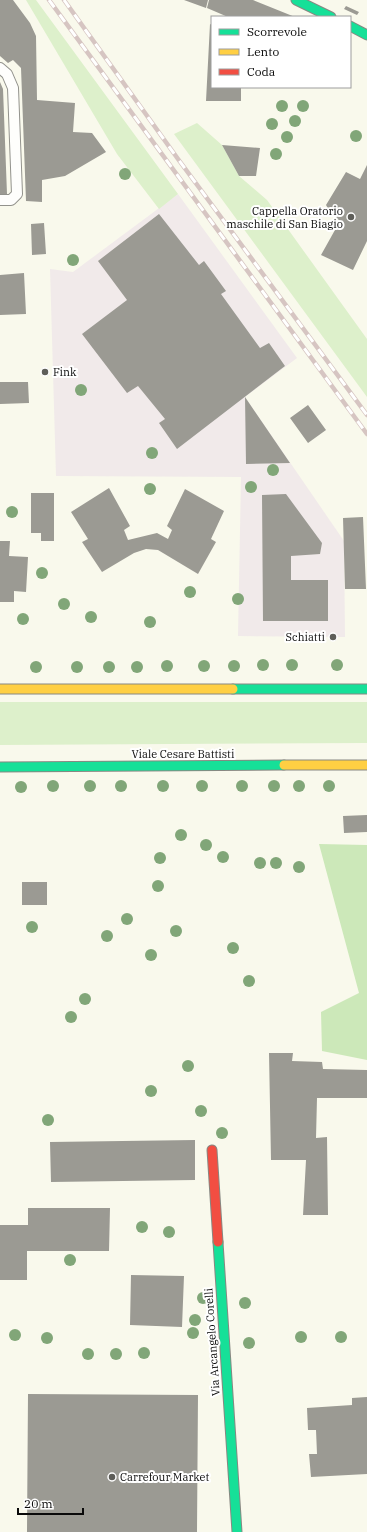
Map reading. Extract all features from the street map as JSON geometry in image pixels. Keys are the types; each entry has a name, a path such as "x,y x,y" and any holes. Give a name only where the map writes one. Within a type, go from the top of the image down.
{"main road":[{"path":"296,0 329,16"},
{"path":"351,27 367,35"},
{"path":"0,689 367,689"},
{"name":"Viale Cesare Battisti","path":"0,767 367,765"},
{"name":"Via Arcangelo Corelli","path":"212,1150 237,1532"}],"lane":[{"path":"0,68 7,74 13,88 17,194 11,200 0,200"}],"shaded area":[{"path":"178,194 297,358 245,397 344,541 345,637 238,636 241,477 56,476 50,269 73,272"}],"green space":[{"path":"26,0 36,0 178,194 159,209 117,154"},
{"path":"197,123 222,145 239,176 267,200 367,339 367,397 174,134"},
{"path":"0,702 367,702 367,743 0,745"},
{"path":"319,844 367,845 367,1060 322,1051 321,1012 359,993"}],"building":[{"path":"0,0 13,0 30,23 36,36 37,100 75,103 73,132 92,133 106,152 65,176 42,180 42,202 26,201 21,68 13,60 8,63 0,56"},
{"path":"184,0 208,0 206,8"},
{"path":"209,0 253,0 293,16 226,16 207,8"},
{"path":"346,6 359,12 357,15 344,9"},
{"path":"210,24 211,88 241,88 241,101 206,101"},
{"path":"0,82 3,89 7,194 0,194"},
{"path":"222,145 260,148 256,176 239,176"},
{"name":"Cappella Oratorio maschile di San Biagio","path":"367,165 367,241 353,270 321,255 340,221 330,212 326,205 346,172 360,179"},
{"path":"159,214 199,265 204,261 226,291 221,294 260,348 269,343 285,366 177,449 159,423 165,419 138,386 127,393 82,334 127,300 98,261"},
{"path":"44,223 46,254 32,255 31,224"},
{"path":"24,273 26,314 0,315 0,275"},
{"path":"0,382 28,382 29,403 0,404"},
{"path":"245,397 290,463 246,464"},
{"path":"308,405 326,430 308,443 290,418"},
{"path":"109,488 130,526 124,530 128,540 157,533 168,539 172,530 167,526 185,489 224,511 211,539 216,542 198,574 158,550 146,549 134,553 102,572 82,542 88,539 71,512"},
{"path":"31,493 54,493 54,541 41,541 41,533 31,533"},
{"path":"286,494 322,543 320,554 291,556 291,580 328,580 328,621 263,621 262,495"},
{"path":"363,517 366,589 345,589 343,518"},
{"path":"0,541 10,541 9,556 28,557 26,592 14,591 14,602 0,602"},
{"path":"367,815 367,832 344,833 343,816"},
{"path":"22,882 47,882 47,905 22,905"},
{"path":"269,1053 293,1053 292,1061 322,1062 323,1069 367,1070 367,1098 317,1098 316,1138 327,1137 328,1215 303,1215 306,1160 271,1160"},
{"path":"195,1140 195,1180 51,1182 50,1142"},
{"path":"28,1208 110,1208 109,1251 27,1251 27,1280 0,1280 0,1225 28,1225"},
{"path":"131,1275 184,1276 182,1327 130,1325"},
{"name":"Carrefour Market","path":"28,1394 198,1395 197,1532 27,1532"},
{"path":"367,1397 367,1474 311,1477 309,1454 317,1454 316,1430 308,1430 307,1408 352,1405 352,1398"}],"railway":[{"path":"49,0 367,434"},
{"path":"64,0 178,159 367,415"}],"traffic: fast":[{"path":"296,0 329,16"},
{"path":"351,27 367,35"},
{"path":"233,689 367,689"},
{"path":"0,767 284,765"},
{"path":"218,1242 237,1532"}],"traffic: slow":[{"path":"0,689 233,689"},
{"path":"284,765 367,765"}],"traffic: jam":[{"path":"212,1150 218,1242"}],"place":[{"name":"Cappella Oratorio maschile di San Biagio","path":"351,217"},
{"name":"Fink","path":"45,372"},
{"name":"Schiatti","path":"333,637"},
{"name":"Carrefour Market","path":"112,1477"}]}
